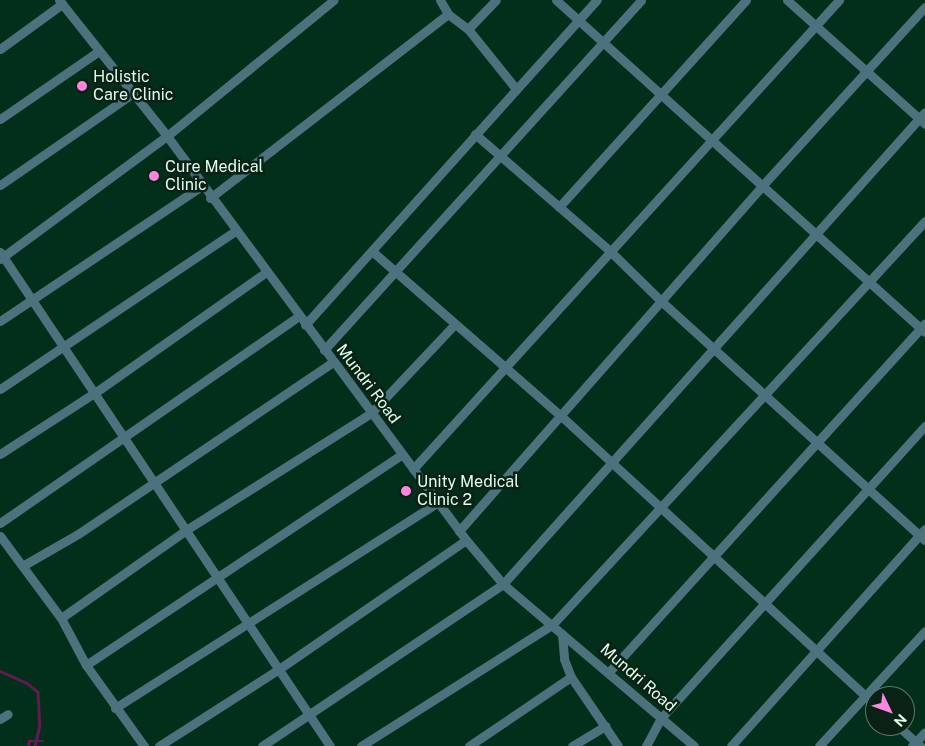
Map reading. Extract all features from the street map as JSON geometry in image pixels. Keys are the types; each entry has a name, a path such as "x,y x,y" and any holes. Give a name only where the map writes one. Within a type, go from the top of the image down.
{"street":[{"path":"330,746 247,624 34,299 1,256 167,136 334,0"},
{"path":"440,0 448,14 468,29 516,89"},
{"path":"468,29 496,0"},
{"path":"556,0 602,44 815,235 923,328 816,442 608,672"},
{"path":"305,325 373,252 597,0"},
{"path":"324,350 503,156 641,0"},
{"path":"559,207 746,0"},
{"path":"262,746 310,716 503,584 610,462 923,118 866,72 787,0"},
{"path":"412,469 506,368 839,0"},
{"path":"0,49 61,2"},
{"name":"Mundri Road","path":"61,2 167,136 210,198 412,469 466,540 503,584 694,746"},
{"path":"459,530 762,186 925,7"},
{"path":"210,198 448,14"},
{"path":"0,119 99,51"},
{"path":"0,185 132,94"},
{"path":"476,134 611,252 661,301 868,489 923,535 814,649 731,746"},
{"path":"0,321 202,186"},
{"path":"362,746 552,625 925,221"},
{"path":"0,389 66,347 235,231"},
{"path":"373,252 560,415 865,696 819,746"},
{"path":"0,454 96,392 266,272"},
{"path":"0,523 299,316"},
{"path":"60,618 186,530 371,413 455,324"},
{"path":"24,565 155,482 333,362"},
{"path":"646,746 661,718 925,426"},
{"path":"86,665 216,575 402,454"},
{"path":"115,708 438,502"},
{"path":"0,536 24,565 60,618 86,665 144,746"},
{"path":"159,746 279,669 466,540"},
{"path":"874,686 925,631"},
{"path":"562,634 564,659 571,677 618,746"},
{"path":"469,746 571,677"},
{"path":"572,746 605,726"},
{"path":"916,745 925,732"}],"waterway":[{"path":"0,671 27,683 38,692 40,725 35,746"},
{"path":"28,746 29,741 43,741"}],"place":[{"name":"Holistic Care Clinic","path":"82,86"},
{"name":"Cure Medical Clinic","path":"154,176"},
{"name":"Unity Medical Clinic 2","path":"406,491"}]}
